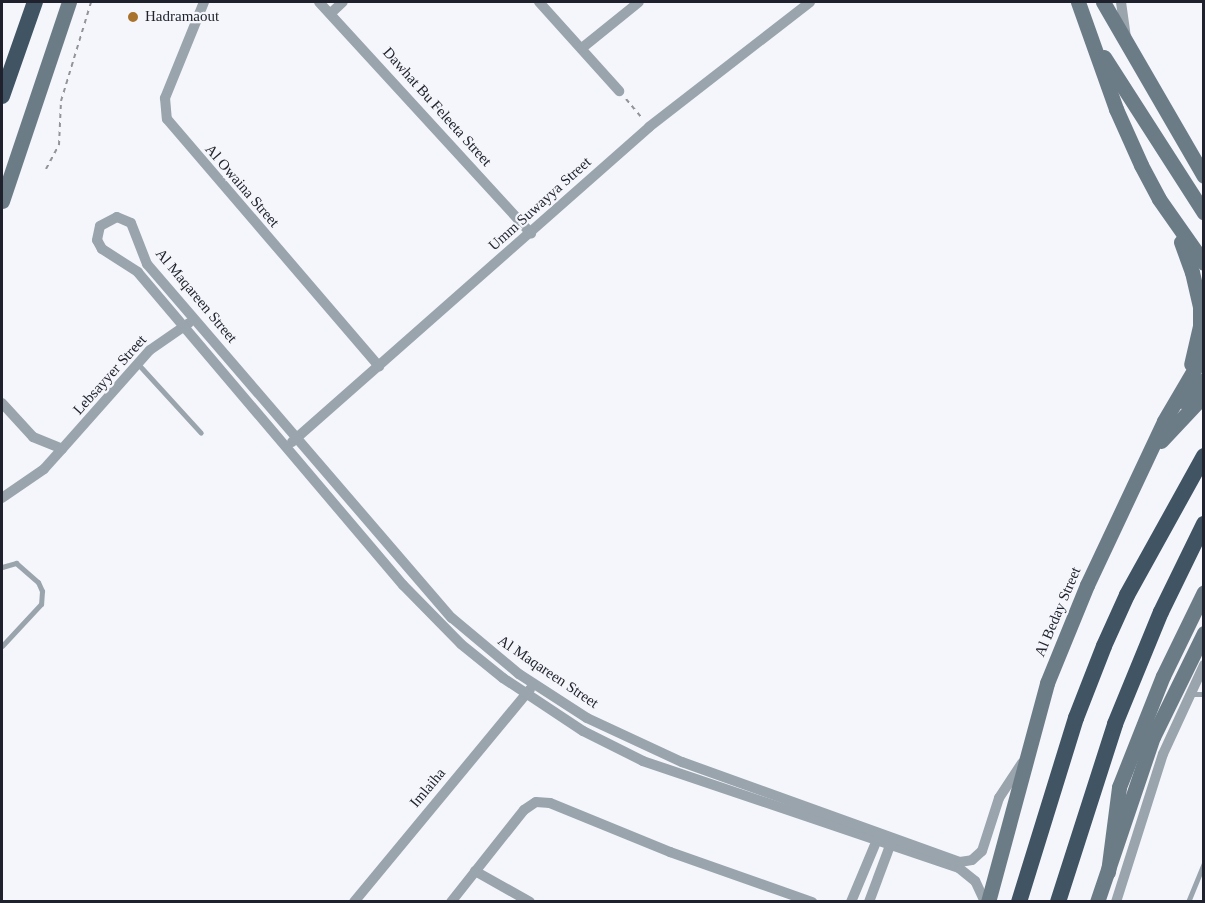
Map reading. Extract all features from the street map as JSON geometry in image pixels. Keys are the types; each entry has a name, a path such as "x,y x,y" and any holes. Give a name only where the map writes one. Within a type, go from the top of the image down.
{"highway":[{"path":"2,96 35,2"},
{"path":"1019,902 1076,718 1127,595 1203,456"},
{"path":"1058,902 1115,724 1203,525"}],"main road":[{"path":"2,201 69,2"},
{"path":"1078,2 1097,48 1116,109 1187,256 1200,308 1200,326 1187,378"},
{"path":"1103,2 1127,50 1203,176"},
{"path":"1097,48 1203,213"},
{"path":"1160,199 1203,263"},
{"name":"Al Beday Street","path":"986,902 1037,714 1066,637 1164,421 1203,353"},
{"path":"1164,421 1203,380"},
{"path":"1147,458 1203,395"},
{"path":"1108,872 1119,787 1163,676 1203,592"},
{"path":"1097,902 1153,737 1203,633"}],"street":[{"name":"Al Owaina Street","path":"204,2 165,98 167,119 379,366"},
{"name":"Dawhat Bu Feleeta Street","path":"319,2 531,233"},
{"path":"331,13 343,2"},
{"path":"539,2 619,91"},
{"path":"582,48 639,2"},
{"name":"Umm Suwayya Street","path":"287,447 649,127 810,2"},
{"path":"1121,2 1127,50"},
{"name":"Al Maqareen Street","path":"878,838 644,761 583,731 525,694 461,644 422,605 138,272 102,249 97,235 103,222 117,217 131,223 142,258 432,597 474,638 534,685 634,742 965,871 979,886 986,902"},
{"path":"183,325 199,324"},
{"name":"Lebsayyer Street","path":"2,498 44,469 137,363 183,325"},
{"path":"2,403 33,437 62,449"},
{"path":"1118,901 1163,754 1203,665"},
{"name":"Imlaiha","path":"354,902 534,685"},
{"name":"Al Maqareen Street","path":"891,843 953,861 972,860 985,846 999,798 1027,756"},
{"path":"451,902 524,810 536,802 550,802 670,852 812,902"},
{"path":"851,902 878,838"},
{"path":"869,902 891,843"},
{"path":"475,871 530,902"}],"lane":[{"path":"137,363 201,433"},
{"path":"2,567 16,563 38,582 42,591 41,604 2,646"},
{"path":"1188,695 1203,694"},
{"path":"1188,902 1203,863"}],"path":[{"path":"46,169 59,145 61,101 92,2"},
{"path":"619,91 649,127"}],"place":[{"name":"Hadramaout","path":"133,17"}]}
